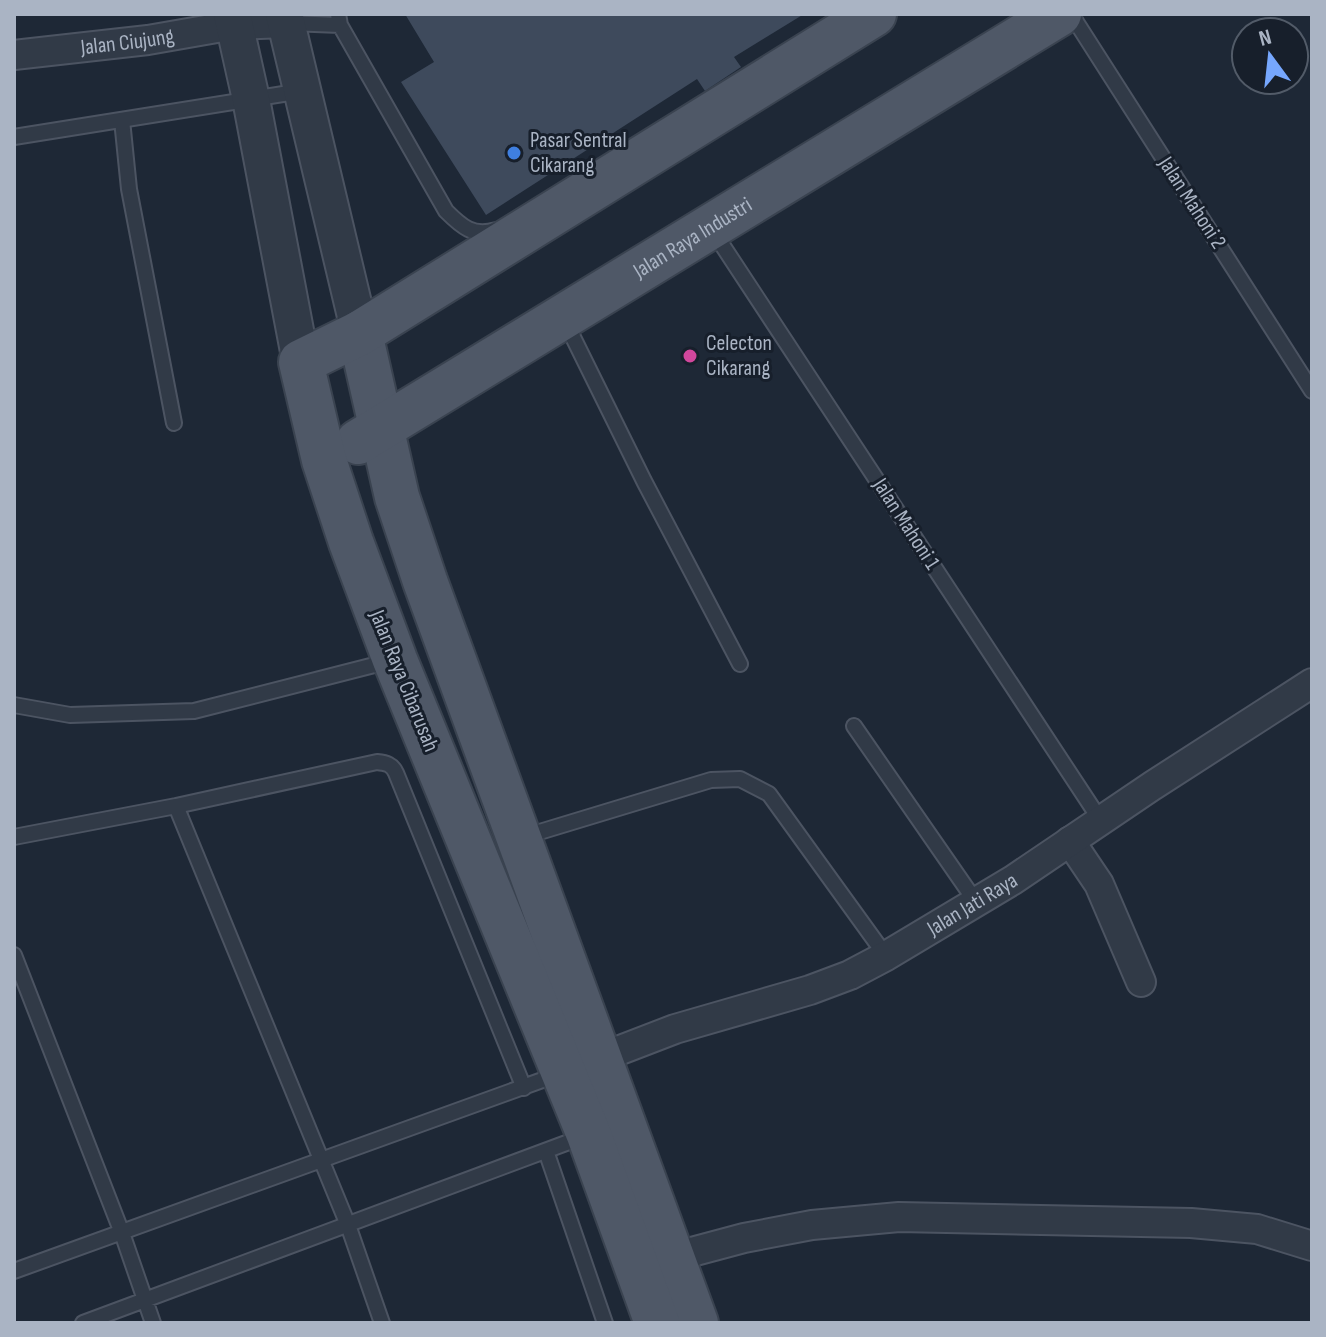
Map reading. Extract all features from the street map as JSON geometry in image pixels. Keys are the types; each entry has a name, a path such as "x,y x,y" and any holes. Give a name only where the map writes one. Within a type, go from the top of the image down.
{"main road":[{"path":"301,362 360,333 874,14"},
{"name":"Jalan Raya Industri","path":"324,460 380,430 562,315 1059,14"},
{"name":"Jalan Raya Cibarusah","path":"360,333 401,511 519,838 583,1065 606,1128 657,1323"},
{"name":"Jalan Raya Cibarusah","path":"301,362 324,460 395,660 583,1065"},
{"name":"Jalan Raya Cibarusah","path":"606,1128 673,1257 696,1323"}],"street":[{"name":"Jalan Raya Cibarusah","path":"285,18 360,333"},
{"name":"Jalan Ciujung","path":"14,55 148,40 233,20 285,18"},
{"name":"Jalan Raya Cibarusah","path":"233,20 301,362"},
{"name":"Jalan Jati Raya","path":"583,1065 675,1029 810,990 850,975 976,902 1312,683"},
{"path":"1070,841 1099,884 1141,982"},
{"path":"673,1257 785,1230 845,1220 899,1217 1191,1223 1257,1229 1312,1246"}],"lane":[{"name":"Jalan Mahoni 2","path":"1071,14 1312,391"},
{"path":"285,18 339,20 446,211 460,225 476,234 493,232 533,208"},
{"path":"14,137 303,91"},
{"path":"122,120 129,189 174,423"},
{"name":"Jalan Mahoni 1","path":"710,228 1101,821"},
{"path":"562,315 740,664"},
{"path":"14,705 70,715 194,711 395,660"},
{"path":"854,726 976,902"},
{"path":"14,837 176,806 377,762 386,763 393,767 524,1088"},
{"path":"519,838 711,780 740,779 769,794 886,956"},
{"path":"176,806 348,1225 382,1323"},
{"path":"14,955 122,1233 153,1323"},
{"path":"14,1271 583,1065"},
{"path":"83,1323 606,1128"},
{"path":"546,1151 605,1323"}],"building":[{"name":"Pasar Sentral Cikarang","path":"405,14 804,14 734,57 741,67 705,91 697,79 486,215 401,82 434,62"}],"place":[{"name":"Pasar Sentral Cikarang","path":"514,153"},
{"name":"Celecton Cikarang","path":"690,356"}]}
